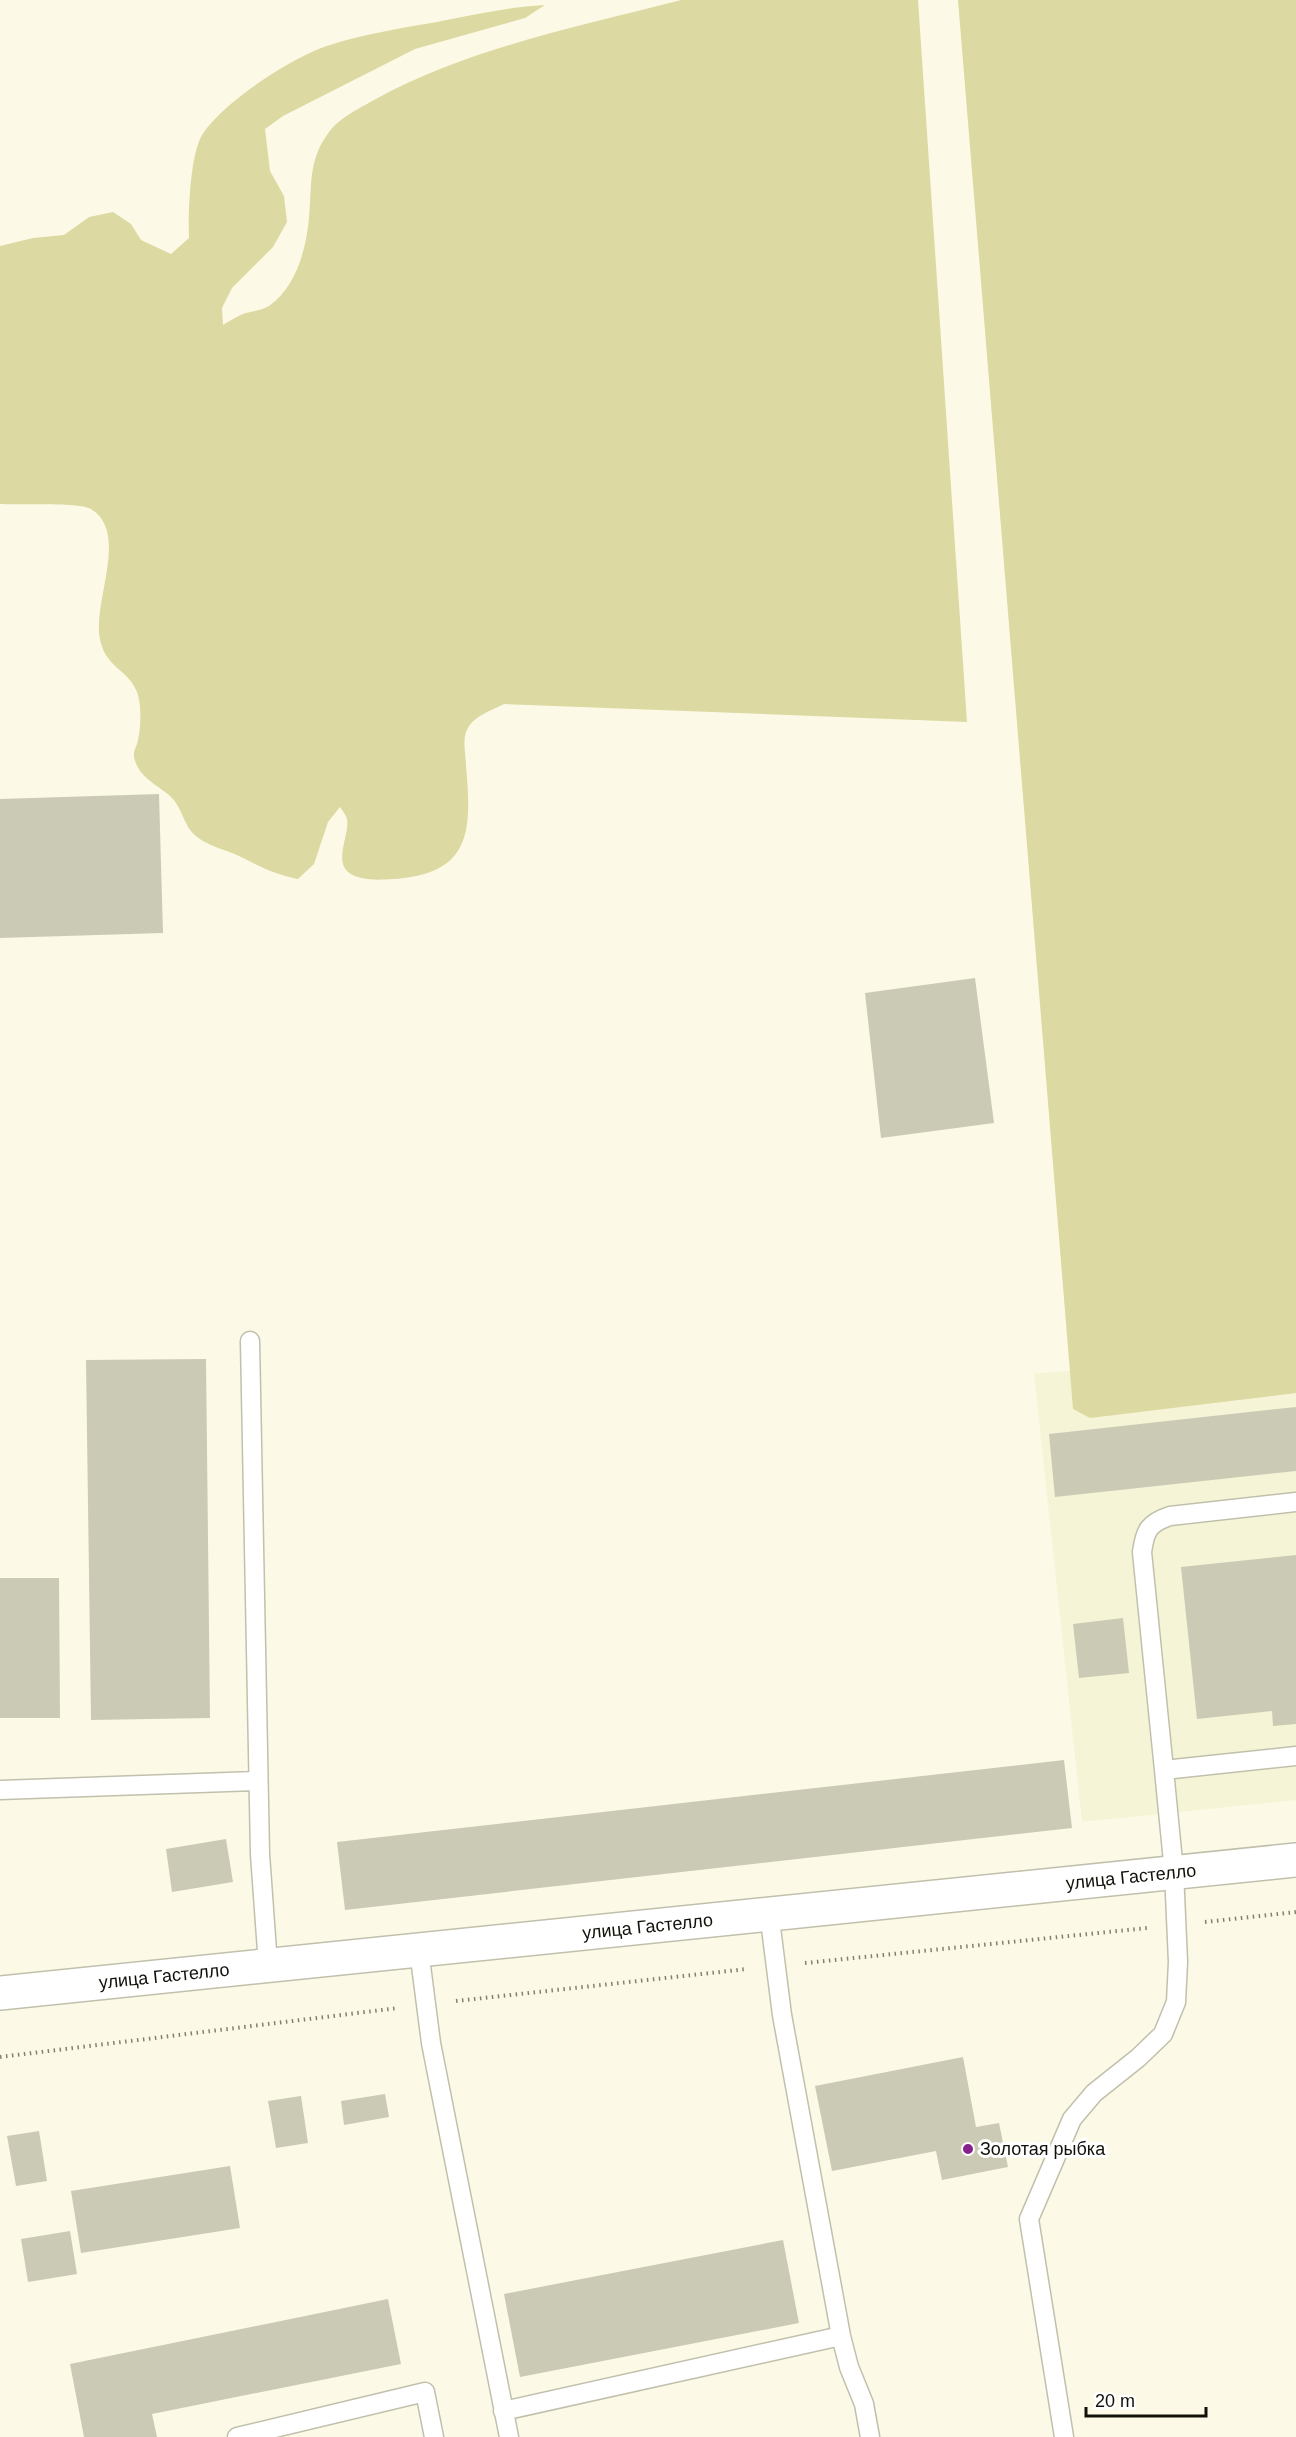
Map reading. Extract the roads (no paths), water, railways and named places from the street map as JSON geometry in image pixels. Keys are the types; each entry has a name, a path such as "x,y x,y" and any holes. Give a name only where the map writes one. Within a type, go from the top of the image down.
{"street":[{"name":"улица Гастелло","path":"0,1993 769,1912 1296,1860"}],"lane":[{"path":"250,1341 258,1781 261,1883 268,1965"},
{"path":"1064,2437 1029,2219 1072,2119 1094,2093 1138,2058 1163,2034 1176,2002 1174,1872 1143,1552 1144,1537 1154,1522 1170,1516 1296,1502"},
{"path":"1164,1770 1296,1756"},
{"path":"0,1790 258,1781"},
{"path":"769,1912 782,2015 841,2336 849,2367 864,2404 870,2437"},
{"path":"419,1950 430,2043 509,2437"},
{"path":"502,2411 841,2336"},
{"path":"237,2437 425,2392 434,2437"}],"place":[{"name":"Золотая рыбка","path":"968,2149"}]}
